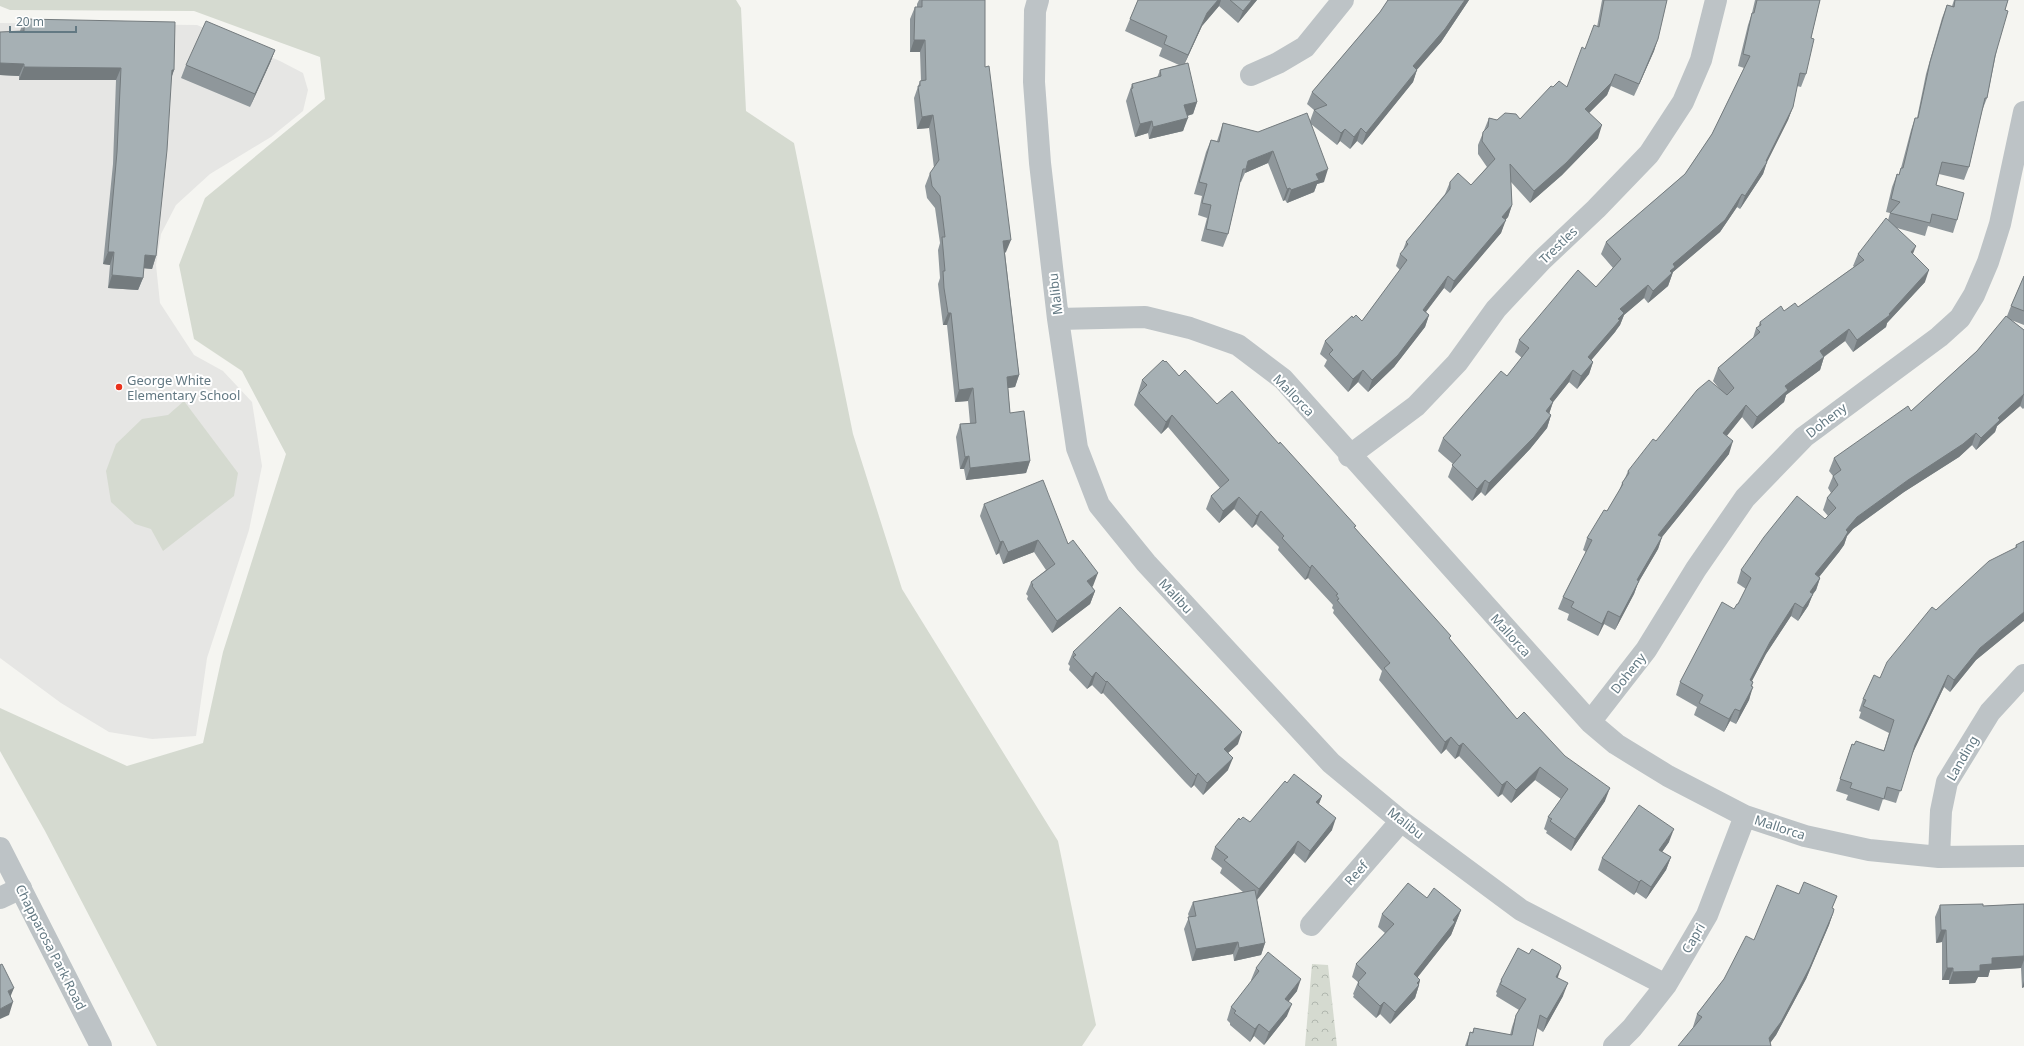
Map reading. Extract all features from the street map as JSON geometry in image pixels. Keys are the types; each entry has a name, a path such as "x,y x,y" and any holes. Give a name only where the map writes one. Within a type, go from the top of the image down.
{"street":[{"name":"Malibu","path":"1038,0 1035,11 1034,82 1040,163 1058,319 1077,448 1099,505 1146,563 1331,763 1401,821 1521,910 1666,985"},
{"path":"1251,75 1278,63 1305,46 1343,0"},
{"name":"Trestles","path":"1350,456 1416,406 1457,363 1496,309 1542,260 1596,209 1649,154 1686,95 1700,60 1716,0"},
{"name":"Doheny","path":"1590,722 1646,650 1696,569 1745,498 1804,437 1939,337 1960,318 1974,295 2000,224 2024,112"},
{"name":"Mallorca","path":"1058,319 1145,317 1190,328 1238,345 1283,379 1350,456 1590,722 1616,744 1668,776 1745,816 1804,836 1869,850 1939,857 2024,856"},
{"name":"Landing","path":"1939,857 1941,811 1947,782 1990,712 2024,675"},
{"name":"Capri","path":"1614,1046 1632,1028 1666,985 1707,915 1745,816"},
{"name":"Reef","path":"1311,925 1401,821"},
{"name":"Chapparosa Park Road","path":"0,848 101,1046"},
{"path":"0,898 21,888"}],"shaded area":[{"name":"George White Elementary School","path":"0,23 197,25 280,61 303,73 308,90 303,111 271,137 210,174 176,205 161,234 156,265 160,303 194,355 223,371 252,402 262,466 249,530 207,658 196,736 152,739 109,732 61,703 0,658"}],"green space":[{"path":"0,0 736,0 741,8 746,111 794,143 853,434 902,589 1058,841 1096,1025 1082,1046 157,1046 45,831 0,751 0,708 127,766 203,743 223,652 286,454 242,371 194,339 179,265 205,198 325,99 320,57 194,11 10,10 0,6"},
{"path":"184,401 238,473 234,496 163,551 151,529 135,524 111,502 106,471 116,444 142,419 168,415"},
{"path":"1312,964 1328,965 1337,1046 1305,1046"}],"building":[{"path":"922,0 985,0 985,67 989,66 1011,240 1003,241 1019,375 1007,377 1010,413 1024,411 1030,461 970,468 969,456 965,457 960,424 976,423 973,388 959,390 951,313 948,313 944,288 943,271 945,271 942,237 945,237 940,196 932,186 930,173 939,160 933,115 922,117 918,86 920,86 920,81 926,80 925,40 914,40 915,7 922,7"},
{"path":"1138,0 1218,0 1207,13 1188,55 1164,44 1167,36 1130,19"},
{"path":"1230,0 1252,0 1243,11"},
{"path":"1388,0 1465,0 1445,29 1413,66 1417,70 1366,133 1361,128 1354,137 1345,129 1341,133 1314,110 1327,105 1312,92 1380,12"},
{"path":"1604,0 1667,0 1658,39 1639,84 1615,74 1611,83 1585,109 1602,125 1566,163 1534,191 1510,164 1512,205 1502,217 1506,220 1454,281 1448,276 1423,310 1429,315 1398,355 1372,380 1363,370 1353,379 1329,354 1333,350 1325,341 1352,316 1353,318 1356,315 1362,321 1407,260 1400,254 1408,244 1406,242 1450,189 1450,182 1458,173 1471,185 1495,159 1482,141 1483,132 1488,127 1489,118 1497,120 1505,113 1516,114 1520,119 1551,86 1553,87 1559,81 1567,87 1582,47 1585,49 1594,25 1599,27"},
{"path":"1757,0 1820,0 1811,38 1814,39 1806,74 1800,73 1793,107 1766,161 1767,162 1745,196 1742,194 1725,220 1673,264 1675,267 1670,271 1672,273 1653,291 1648,285 1620,309 1624,313 1618,319 1620,320 1588,357 1593,362 1581,376 1573,370 1550,399 1553,402 1546,411 1551,415 1534,437 1489,483 1485,480 1477,489 1452,465 1461,455 1443,438 1501,371 1507,376 1529,348 1519,340 1578,270 1596,287 1621,259 1606,242 1685,174 1712,134 1750,56 1743,54 1752,13 1754,13"},
{"path":"1955,0 2008,0 2005,10 2008,11 1995,56 1987,98 1985,98 1969,167 1942,162 1936,185 1964,193 1957,220 1932,214 1930,223 1890,213 1900,202 1891,199 1897,174 1899,175 1901,168 1903,168 1915,118 1918,118 1930,62 1947,5 1954,7"},
{"path":"24,19 175,22 174,70 172,70 167,150 156,256 145,255 143,278 112,275 114,252 108,252 117,152 121,68 24,67 24,64 0,63 0,32 24,31"},
{"path":"206,21 275,50 255,94 186,65"},
{"path":"1188,63 1197,102 1184,105 1188,118 1153,127 1152,121 1140,124 1131,89 1133,88 1132,84 1161,76 1160,70"},
{"path":"1307,113 1328,169 1316,174 1319,180 1291,190 1290,188 1287,189 1273,151 1248,161 1246,169 1243,169 1228,234 1206,229 1211,205 1202,203 1207,184 1199,182 1211,140 1219,142 1223,123 1258,132"},
{"path":"1886,218 1916,246 1911,252 1929,270 1889,314 1890,315 1857,340 1849,329 1820,351 1824,357 1785,386 1788,390 1757,417 1746,405 1723,433 1733,441 1658,535 1662,537 1637,580 1639,581 1620,617 1608,611 1602,624 1571,607 1574,602 1563,597 1592,540 1587,538 1604,510 1607,511 1629,473 1628,471 1653,439 1656,441 1697,390 1709,380 1727,395 1734,388 1718,368 1760,332 1756,328 1761,325 1760,322 1781,306 1784,311 1795,303 1798,307 1864,260 1858,254"},
{"path":"2024,276 2024,311 2011,306"},
{"path":"2006,316 2024,330 2024,394 1998,418 2000,420 1981,438 1976,433 1963,444 1908,480 1857,517 1846,530 1848,532 1843,540 1815,574 1820,578 1810,592 1813,594 1803,608 1795,603 1770,642 1750,680 1753,682 1751,686 1753,687 1740,711 1735,709 1729,719 1699,703 1703,695 1680,682 1722,602 1734,609 1738,604 1751,578 1741,570 1764,537 1797,496 1825,519 1836,508 1827,498 1838,485 1833,476 1841,470 1834,458 1908,406 1911,411 1977,351"},
{"path":"1163,360 1165,362 1166,361 1179,376 1185,370 1217,404 1232,391 1279,444 1280,442 1356,526 1354,527 1451,636 1449,638 1517,719 1524,712 1565,756 1610,788 1575,839 1550,821 1552,819 1548,817 1568,789 1540,767 1516,790 1507,781 1502,785 1463,743 1459,746 1451,737 1445,742 1384,668 1390,663 1337,600 1339,599 1336,595 1338,594 1312,565 1310,568 1282,538 1284,536 1261,511 1257,516 1239,497 1223,511 1211,496 1229,480 1172,415 1166,422 1139,393 1147,385 1142,380"},
{"path":"1043,480 1068,544 1073,540 1098,573 1087,581 1095,591 1057,621 1032,586 1033,585 1031,582 1055,564 1038,540 1008,552 1003,541 1000,542 984,504"},
{"path":"2024,541 2024,612 1980,648 1954,680 1948,675 1915,745 1901,791 1887,787 1884,799 1850,788 1852,783 1840,779 1852,744 1854,745 1856,741 1884,751 1894,720 1863,706 1866,700 1863,699 1874,675 1880,678 1887,662 1932,607 1936,610 1989,561 2017,547 2016,545"},
{"path":"1120,607 1242,732 1224,749 1233,758 1207,783 1198,773 1196,776 1189,769 1107,681 1106,682 1096,672 1092,677 1073,657 1076,655 1073,652"},
{"path":"1294,774 1322,796 1316,802 1336,818 1310,851 1298,841 1259,889 1224,860 1228,857 1215,847 1239,818 1240,820 1243,817 1250,822 1285,781 1287,783"},
{"path":"1639,805 1674,829 1659,850 1671,857 1651,887 1641,880 1639,882 1602,858"},
{"path":"1804,882 1837,896 1832,908 1834,909 1833,913 1810,967 1781,1022 1769,1038 1771,1046 1678,1046 1702,1017 1697,1014 1724,979 1746,936 1754,940 1777,885 1799,894"},
{"path":"1408,883 1427,898 1434,888 1461,910 1453,920 1455,922 1414,974 1420,980 1417,983 1419,985 1395,1012 1384,1002 1380,1006 1358,985 1358,982 1366,973 1356,964 1394,924 1382,914"},
{"path":"1255,890 1265,943 1239,948 1238,942 1196,949 1188,917 1196,916 1193,902"},
{"path":"1983,904 1983,906 2024,904 2024,956 1992,958 1992,964 1980,965 1980,971 1953,972 1953,968 1947,968 1946,930 1941,930 1940,905"},
{"path":"1518,948 1529,954 1532,949 1560,965 1561,968 1556,977 1568,983 1547,1019 1540,1015 1533,1046 1467,1046 1470,1032 1473,1033 1474,1028 1512,1035 1516,1015 1526,999 1500,984"},
{"path":"1268,952 1301,979 1285,999 1292,1004 1269,1032 1259,1024 1255,1029 1234,1013 1236,1011 1231,1007 1259,971 1256,968"},
{"path":"2,964 14,988 8,991 13,1002 0,1009 0,965"}],"place":[{"name":"George White Elementary School","path":"119,387"}]}
